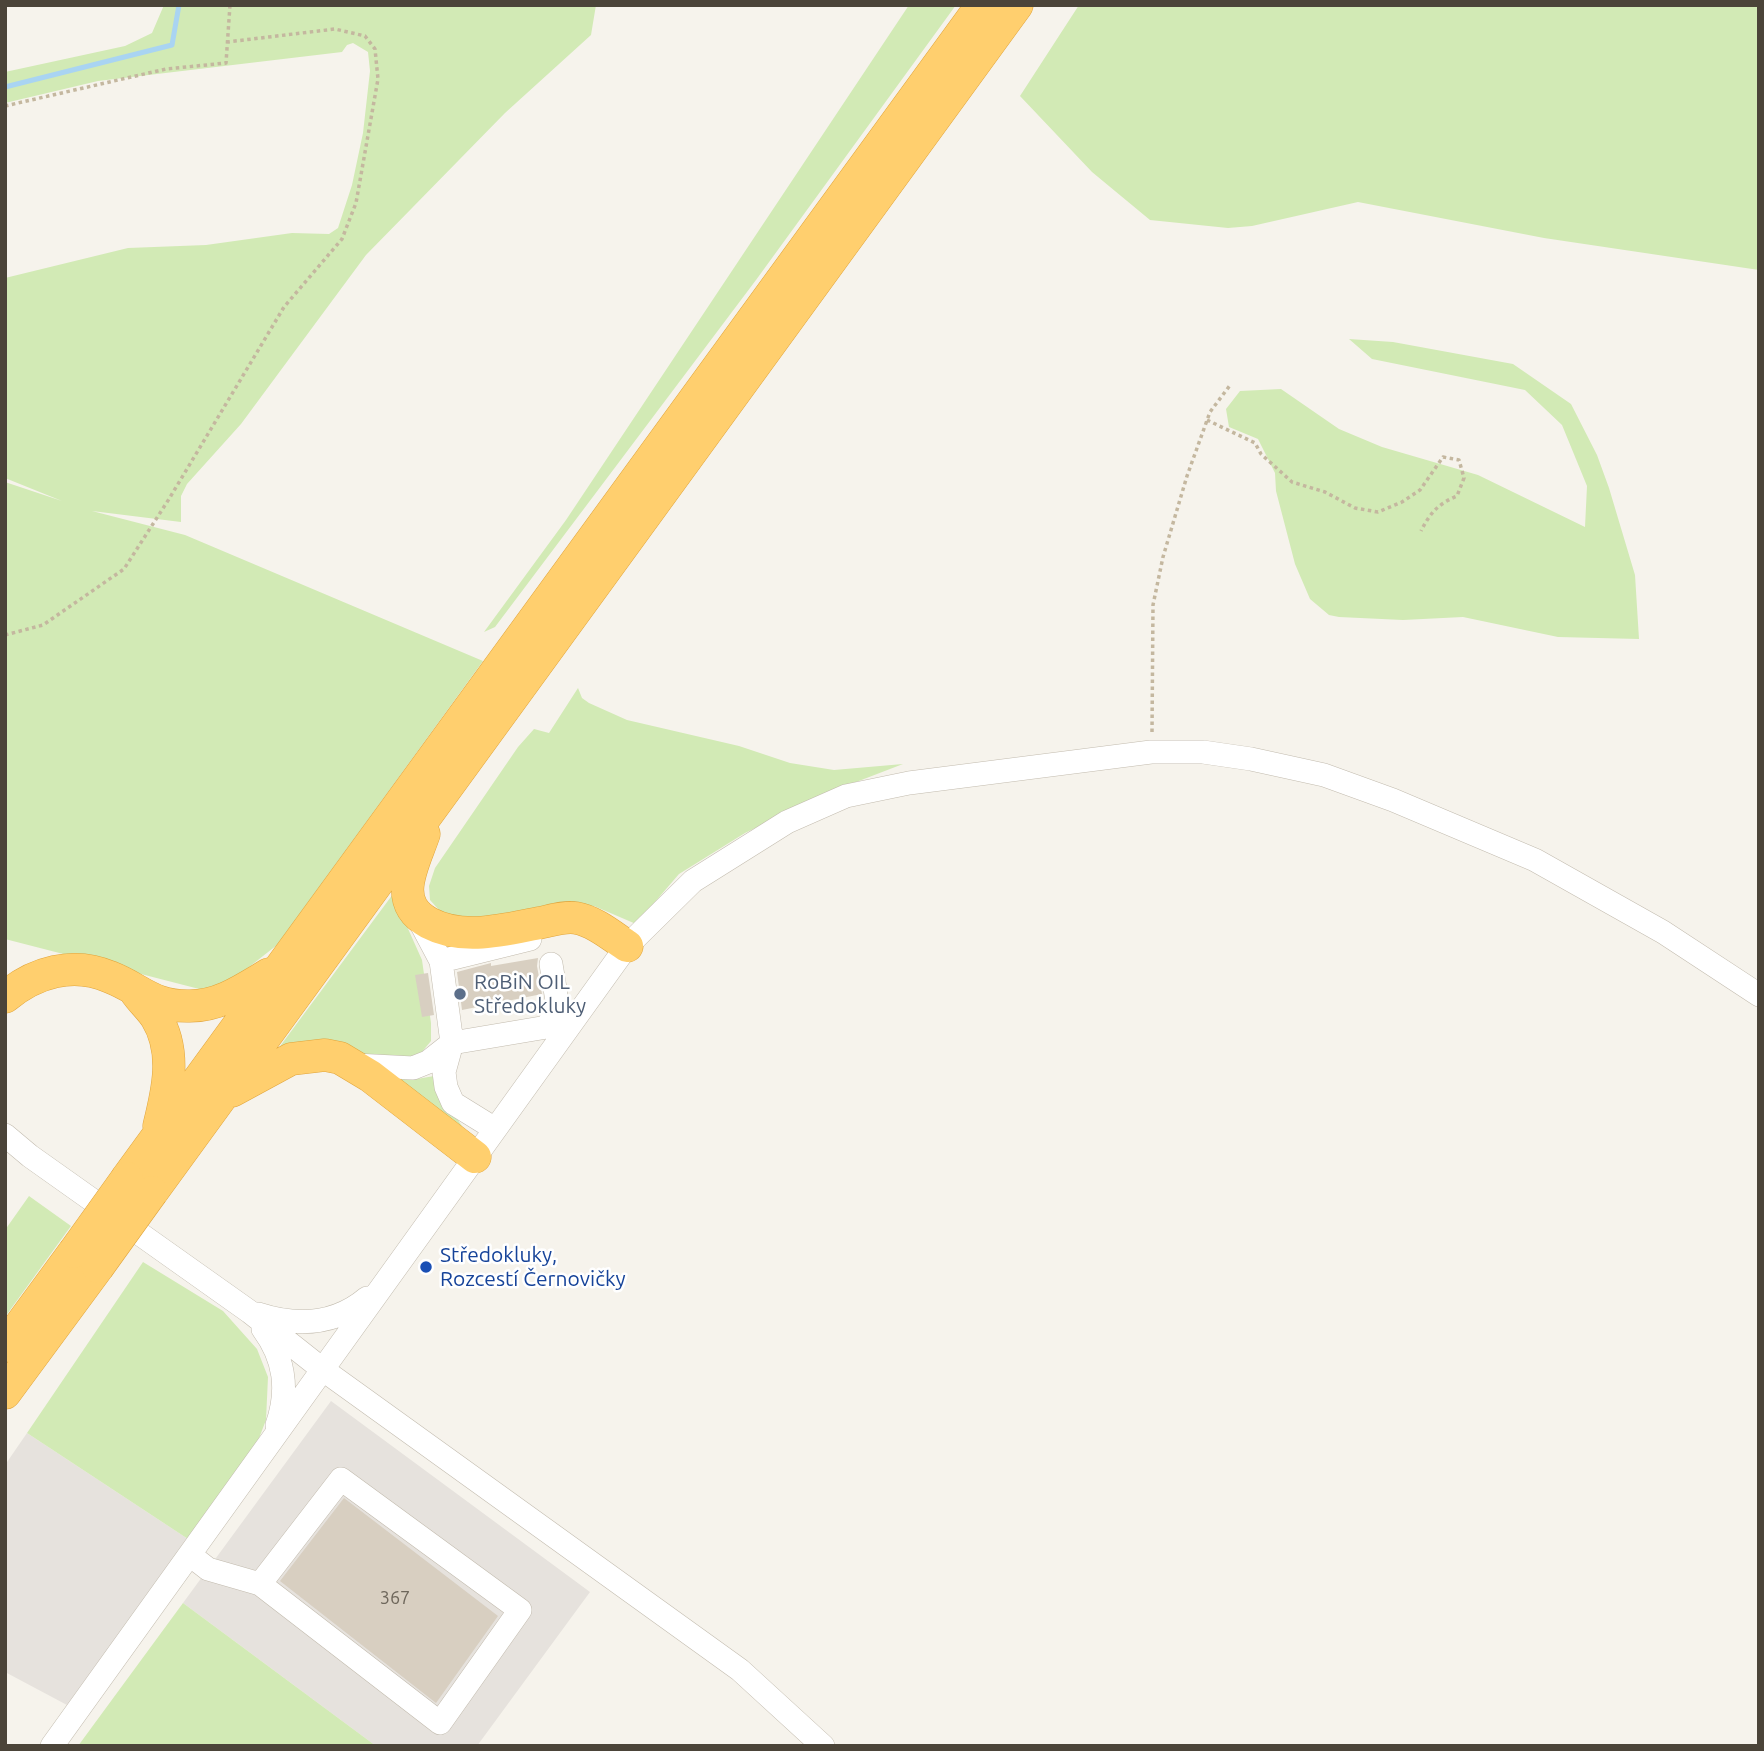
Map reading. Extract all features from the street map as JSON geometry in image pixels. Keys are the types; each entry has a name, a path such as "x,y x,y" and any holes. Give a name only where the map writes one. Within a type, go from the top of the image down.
{"highway":[{"path":"155,1140 982,5"},
{"path":"5,1393 86,1260 140,1185 221,1097 1017,5"},
{"path":"433,806 409,880 407,898 416,914 438,927 476,933 497,932 562,918 575,918 599,928 627,946"},
{"path":"5,997 28,980 42,974 69,969 110,976 156,1001 173,1005 206,1005 231,997 282,967"},
{"path":"135,991 156,1018 168,1050 169,1075 155,1140 140,1185"},
{"path":"221,1097 291,1059 325,1055 340,1058 355,1065 475,1157"},
{"path":"5,1346 86,1260"}],"street":[{"path":"52,1746 627,946 693,881 787,822 846,796 909,783 1151,752 1203,752 1251,759 1324,775 1393,800 1535,860 1663,932 1759,995"},
{"path":"416,914 441,961 452,1043 444,1072 446,1087 453,1103 495,1129"},
{"path":"441,961 572,929 599,928"},
{"path":"355,1065 413,1068 428,1062 452,1043 547,1027 558,1007 551,964"},
{"path":"5,1135 30,1156 250,1311 322,1369 740,1670 823,1746"},
{"path":"250,1311 276,1320 320,1321 340,1315 362,1302 383,1284"},
{"path":"250,1311 276,1349 283,1369 281,1413 272,1438"},
{"path":"190,1555 208,1569 260,1584 440,1723 520,1610 341,1479 260,1584"}],"path":[{"path":"5,106 166,69 226,63 230,5"},
{"path":"5,635 43,625 124,569 284,307 342,239 356,202 378,79 374,49 365,36 335,29 227,42"},
{"path":"1151,752 1153,605 1163,558 1186,476 1210,412 1231,384"},
{"path":"1208,420 1255,443 1261,454 1292,482 1325,492 1355,508 1378,512 1402,502 1420,490 1443,457 1459,460 1464,478 1457,496 1440,503 1430,513 1421,531"}],"shaded area":[{"path":"331,1401 590,1592 477,1746 376,1746 183,1603"},
{"path":"27,1433 188,1539 67,1705 5,1672 5,1465"}],"green space":[{"path":"164,5 596,5 591,35 505,113 366,255 241,424 187,484 181,496 181,522 92,511 185,535 483,661 277,945 244,971 207,991 5,939 5,482 62,501 5,478 5,278 128,248 206,245 292,233 329,234 338,228 352,185 363,133 370,71 368,52 353,43 347,45 342,52 98,81 5,103 5,72 125,46 152,33"},
{"path":"909,5 956,5 756,280 495,627 484,632 566,520"},
{"path":"1079,5 1759,5 1759,270 1544,238 1358,202 1252,226 1228,228 1150,220 1092,172 1020,96"},
{"path":"1349,339 1393,342 1513,364 1571,404 1597,455 1635,575 1639,639 1558,637 1463,617 1403,620 1339,617 1329,615 1310,599 1295,564 1276,491 1275,473 1258,439 1229,427 1226,409 1240,391 1281,389 1339,429 1382,447 1478,475 1585,527 1587,486 1562,425 1525,390 1372,359"},
{"path":"578,688 582,698 589,703 627,720 739,746 790,763 834,770 903,764 825,794 745,833 679,874 636,924 594,906 534,916 463,923 439,910 430,900 429,886 435,868 518,747 534,729 549,733"},
{"path":"396,890 401,913 422,960 431,1041 421,1053 411,1057 275,1053"},
{"path":"440,1075 444,1100 471,1139 392,1078 411,1080"},
{"path":"29,1196 71,1226 5,1317 5,1230"},
{"path":"143,1262 223,1311 257,1349 268,1377 266,1420 256,1446 188,1539 27,1433"},
{"path":"183,1603 376,1746 78,1746"}],"building":[{"path":"538,958 542,994 462,1010 457,972 491,963 491,966"},
{"path":"428,973 434,1015 422,1017 415,975"},
{"path":"344,1498 498,1616 436,1703 280,1581"}],"waterway":[{"path":"5,87 172,45 179,5"}],"place":[{"name":"RoBiN OIL Středokluky","path":"460,994"},
{"name":"Středokluky, Rozcestí Černovičky","path":"426,1267"}]}
